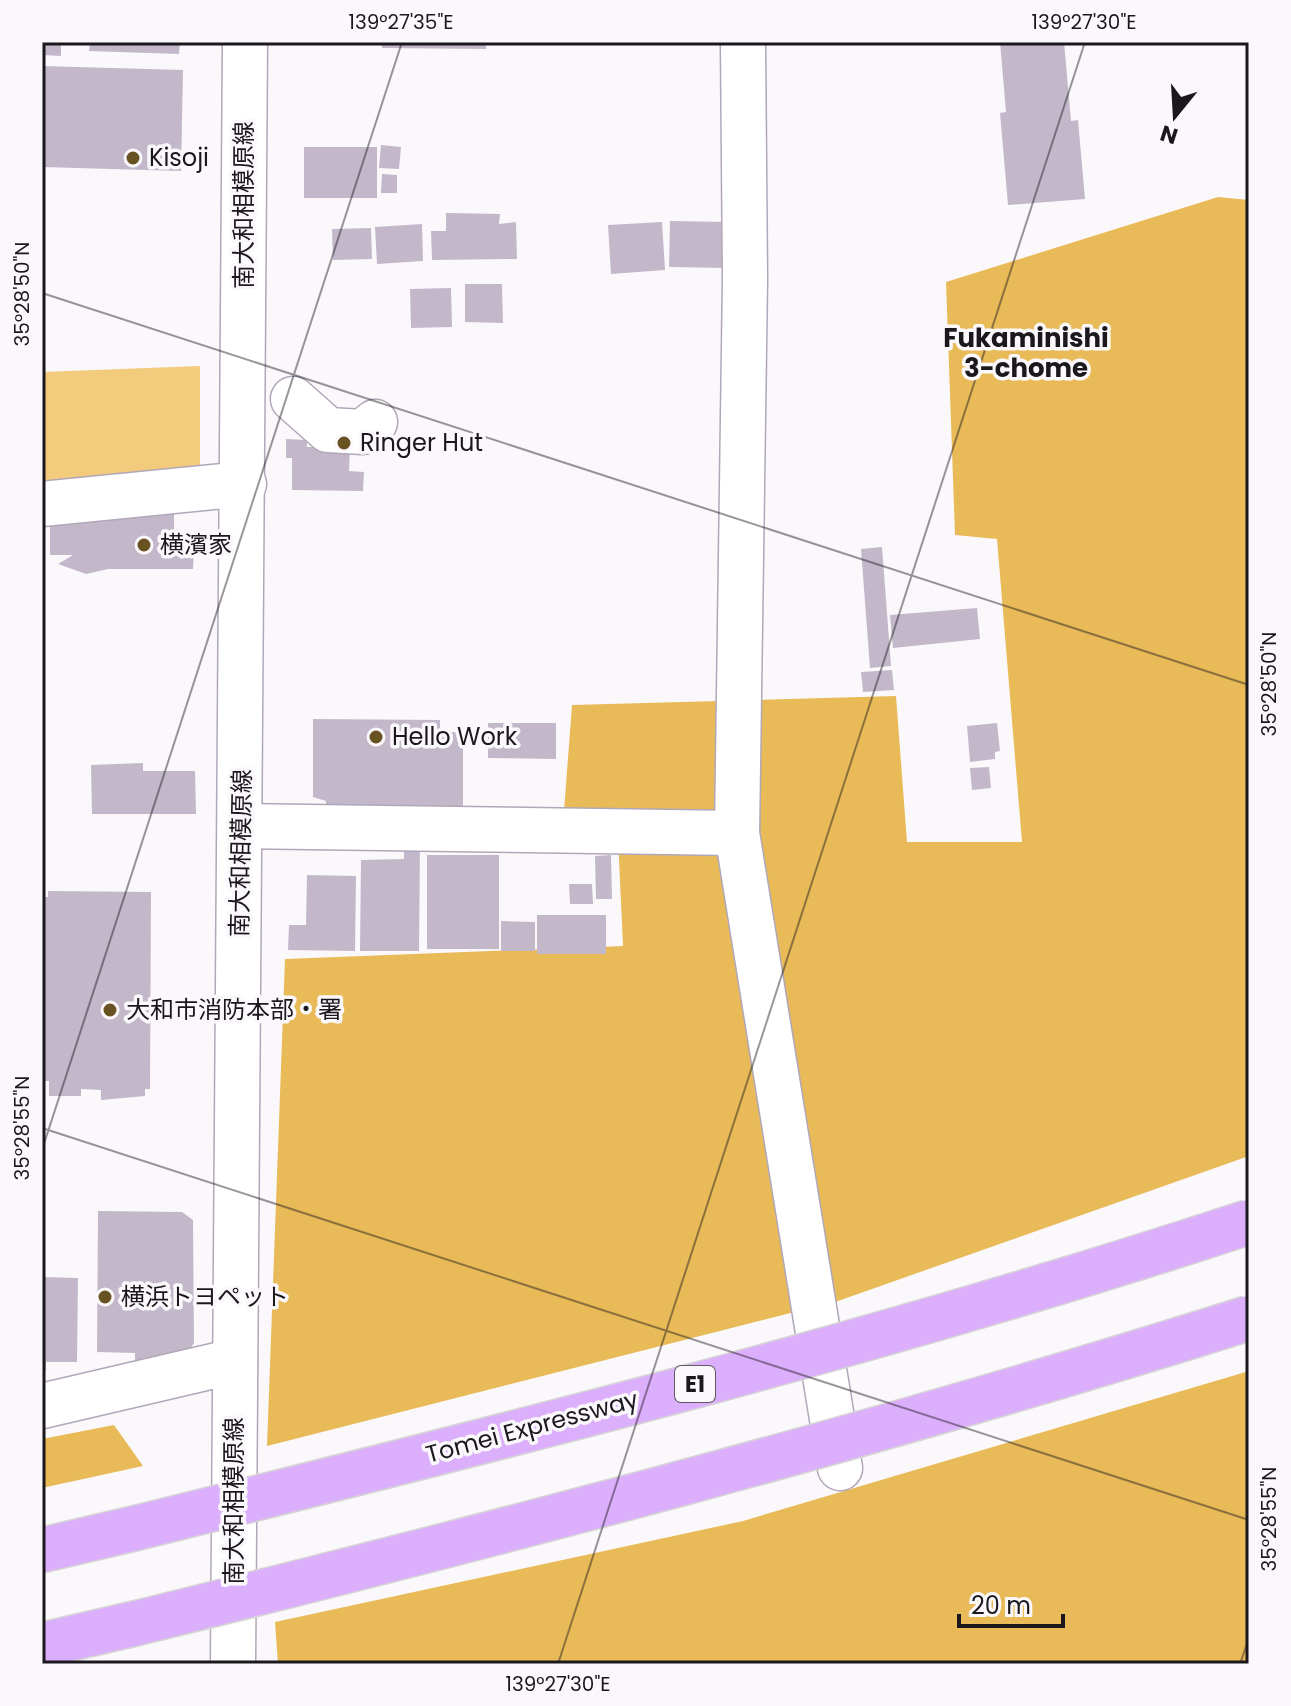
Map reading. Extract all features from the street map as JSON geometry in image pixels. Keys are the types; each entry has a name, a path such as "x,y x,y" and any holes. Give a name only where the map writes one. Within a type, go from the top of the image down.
{"highway":[{"name":"Tomei Expressway","path":"42,1550 424,1456 888,1331 1249,1222"},
{"path":"42,1645 406,1557 853,1438 1249,1318"}],"street":[{"name":"南大和相模原線","path":"233,1664 242,826 245,42"},
{"path":"743,42 745,279 737,833 840,1468"},
{"path":"293,399 328,430 363,432 375,422"},
{"path":"42,504 244,484"},
{"path":"242,826 737,833"},
{"path":"42,1406 235,1361"}],"shaded area":[{"path":"1218,197 1249,200 1249,1156 838,1301 267,1446 285,959 623,946 617,816 564,811 572,705 896,696 907,842 1022,842 997,539 955,535 946,282"},
{"path":"200,366 200,473 42,487 42,372"},
{"path":"1249,1371 1249,1664 278,1664 275,1622 743,1521"},
{"path":"114,1425 143,1466 42,1488 42,1439"}],"building":[{"path":"42,42 61,42 61,56 42,55"},
{"path":"90,42 180,42 179,54 89,51"},
{"path":"382,42 486,42 486,49 382,48"},
{"path":"1000,42 1064,42 1071,121 1078,120 1085,199 1008,205 1000,113 1006,112"},
{"path":"42,66 183,70 181,171 42,167"},
{"path":"381,145 401,147 399,169 379,168"},
{"path":"304,147 377,147 377,198 304,198"},
{"path":"382,174 397,175 397,193 381,193"},
{"path":"446,213 500,214 499,224 516,222 517,259 432,260 431,231 446,231"},
{"path":"670,221 729,222 729,268 669,267"},
{"path":"662,222 665,270 611,274 608,225"},
{"path":"422,224 423,261 377,264 375,227"},
{"path":"371,228 372,259 333,260 332,229"},
{"path":"465,284 502,284 503,323 465,322"},
{"path":"451,288 452,327 411,328 410,289"},
{"path":"286,439 307,440 307,447 350,447 349,471 364,472 363,491 292,490 292,458 286,458"},
{"path":"130,510 174,511 174,551 194,550 193,569 108,569 86,574 58,564 73,555 50,555 50,520 131,519"},
{"path":"882,547 891,666 870,668 861,549"},
{"path":"977,608 980,639 893,648 890,615"},
{"path":"892,670 894,690 863,692 861,672"},
{"path":"313,719 440,720 440,732 463,732 463,808 326,807 326,801 313,797"},
{"path":"488,723 556,723 556,759 488,758"},
{"path":"997,723 1000,751 995,752 995,759 970,762 967,726"},
{"path":"143,763 143,771 195,771 196,814 92,814 91,765"},
{"path":"989,767 991,788 972,790 970,768"},
{"path":"404,841 420,841 419,951 360,951 361,860 404,859"},
{"path":"427,855 499,855 499,949 427,949"},
{"path":"611,855 612,899 596,899 595,856"},
{"path":"307,875 356,876 355,951 288,950 289,925 306,925"},
{"path":"569,884 592,884 593,904 570,904"},
{"path":"48,891 151,892 150,1089 145,1089 145,1096 101,1100 101,1090 81,1089 81,1096 49,1096 49,1081 42,1081 42,897 48,897"},
{"path":"537,915 606,915 606,954 537,954"},
{"path":"501,921 535,922 535,951 501,951"},
{"path":"98,1211 182,1212 193,1220 194,1343 189,1351 135,1363 135,1353 97,1352"},
{"path":"42,1277 78,1278 77,1362 46,1362 46,1370 42,1370"}],"place":[{"name":"Kisoji","path":"133,158"},
{"name":"Ringer Hut","path":"344,443"},
{"name":"横濱家","path":"144,545"},
{"name":"Hello Work","path":"376,737"},
{"name":"大和市消防本部・署","path":"110,1010"},
{"name":"横浜トヨペット","path":"105,1297"}],"district":[{"name":"Fukaminishi 3-chome","path":"1026,353"}]}
